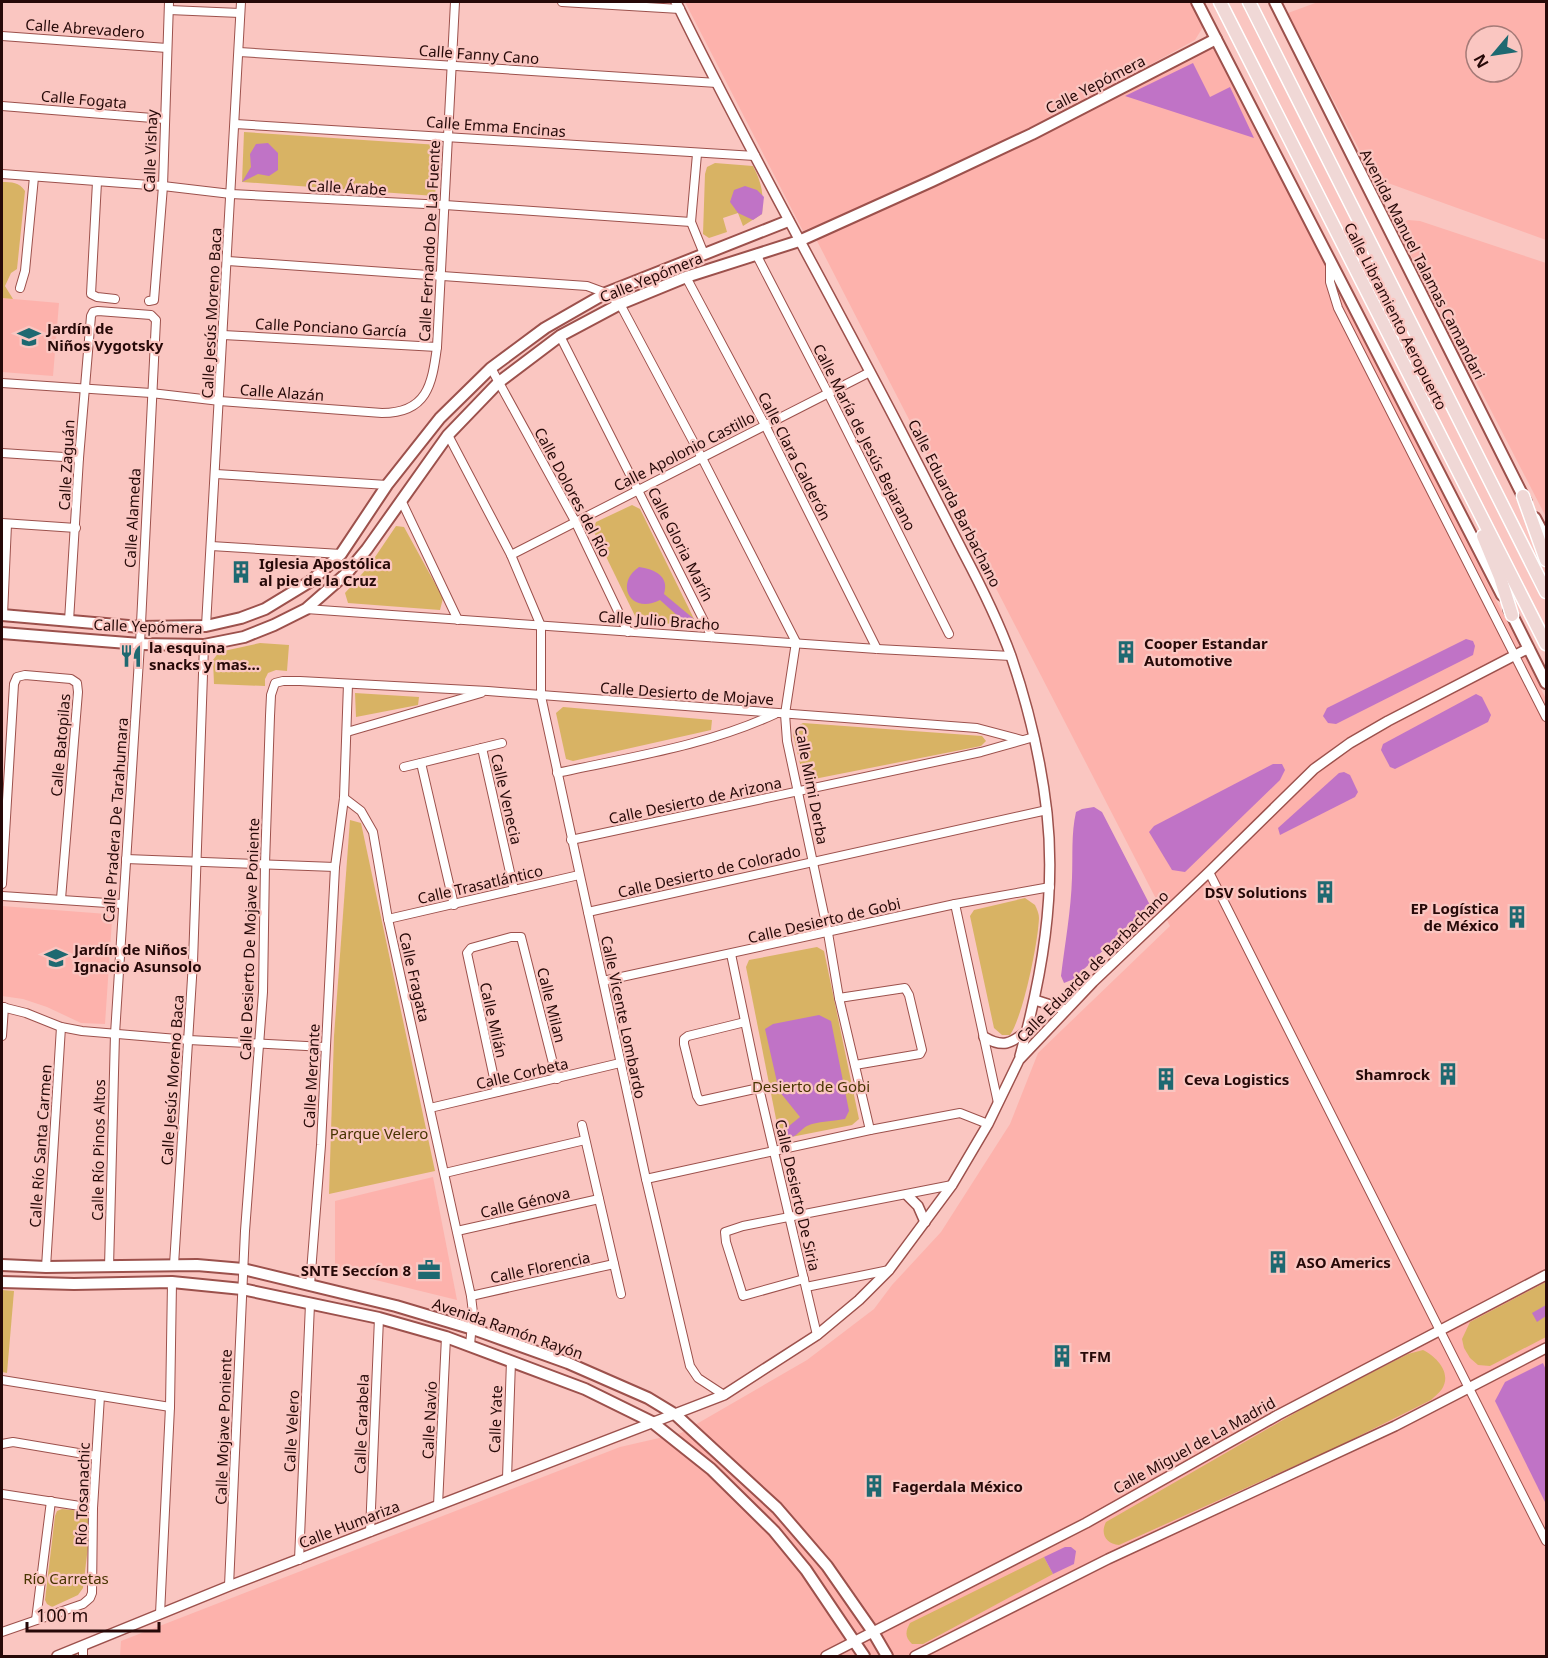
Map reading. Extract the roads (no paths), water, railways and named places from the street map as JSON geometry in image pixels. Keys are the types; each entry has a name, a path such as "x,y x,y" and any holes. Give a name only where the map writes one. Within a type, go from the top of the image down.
{"highway":[{"name":"Calle Libramiento Aeropuerto","path":"1220,2 1546,644"},
{"name":"Calle Libramiento Aeropuerto","path":"1249,2 1546,592"},
{"path":"1453,463 1500,577 1512,615"},
{"path":"1523,496 1546,560"}],"main road":[{"path":"1197,2 1546,683"},
{"name":"Avenida Manuel Talamas Camandari","path":"1279,3 1546,539"},
{"name":"Calle Yepómera","path":"2,633 140,644 204,645 244,637 274,625 306,609 347,573 367,549 448,435 499,382 560,336 620,304 686,277 799,241 998,151 1216,39"},
{"name":"Calle Yepómera","path":"2,615 140,627 206,626 241,618 265,609 311,581 341,554 387,485 440,418 491,368 545,328 606,293 788,221"},
{"name":"Avenida Ramón Rayón","path":"2,1265 46,1267 174,1265 243,1269 396,1306 473,1329 568,1363 648,1398 676,1415 777,1508 827,1566 887,1656"},
{"name":"Avenida Ramón Rayón","path":"2,1282 172,1282 242,1289 379,1318 446,1337 585,1389 652,1422 711,1469 774,1532 806,1570 864,1656"}],"street":[{"name":"Calle Vishay","path":"151,301 163,186 169,2"},
{"name":"Calle Jesús Moreno Baca","path":"206,626 236,124 241,2"},
{"name":"Calle Fernando De La Fuente","path":"415,405 430,385 434,374 437,347 455,2"},
{"path":"562,2 678,5"},
{"name":"Calle Eduarda Barbachano","path":"678,5 788,221 870,372 984,593 1011,656 1034,737 1047,810 1050,887 1047,928 1035,1000 1019,1060"},
{"path":"169,10 240,13"},
{"name":"Calle Abrevadero","path":"2,36 167,48"},
{"name":"Calle Fanny Cano","path":"239,52 717,83"},
{"name":"Calle Fogata","path":"2,106 165,119"},
{"name":"Calle Emma Encinas","path":"236,124 755,156"},
{"path":"697,154 691,222 704,254"},
{"name":"Calle Árabe","path":"2,174 163,186 231,194 445,205 691,222"},
{"path":"20,288 25,272 34,177"},
{"path":"97,182 91,294 115,299"},
{"name":"Calle María de Jesús Bejarano","path":"756,254 949,634"},
{"path":"228,261 587,286 606,293 620,304 796,642"},
{"path":"1330,261 1330,282 1338,308 1546,717"},
{"name":"Calle Clara Calderón","path":"686,277 765,425 877,649"},
{"name":"Calle Zaguán","path":"69,621 79,459 90,320 93,312"},
{"name":"Calle Alameda","path":"93,312 147,314 155,317 140,644"},
{"name":"Calle Ponciano García","path":"223,335 437,347"},
{"name":"Calle Gloria Marín","path":"560,336 712,637"},
{"name":"Calle Dolores del Río","path":"491,368 575,522 628,632"},
{"name":"Calle Apolonio Castillo","path":"511,555 870,372"},
{"name":"Calle Alazán","path":"2,383 382,413 407,411 415,405"},
{"path":"448,435 511,555 541,626"},
{"path":"2,453 79,459"},
{"path":"216,474 387,485"},
{"path":"401,500 458,620"},
{"path":"2,615 4,524 76,528"},
{"path":"211,546 341,554"},
{"name":"Calle Julio Bracho","path":"306,609 877,649 1011,656"},
{"name":"Calle Vicente Lombardo","path":"541,626 541,696 556,773 690,1366 698,1378 724,1395"},
{"name":"Calle Mimi Derba","path":"796,642 781,714 828,933 839,998 870,1130"},
{"name":"Calle Pradera De Tarahumara","path":"115,1034 140,644"},
{"name":"Calle Jesús Moreno Baca","path":"174,1265 189,1040 204,645"},
{"name":"Calle Eduarda de Barbachano","path":"652,1422 676,1415 724,1395 818,1335 859,1300 889,1270 952,1185 988,1124 1019,1060 1093,982 1314,769 1350,743 1529,648"},
{"name":"Calle Batopilas","path":"2,884 14,684 18,677 25,675 71,679 77,683 78,692 61,899"},
{"name":"Calle Desierto De Mojave Poniente","path":"243,1269 261,1043 271,695 275,683 284,681 348,684"},
{"name":"Calle Desierto de Mojave","path":"348,684 488,691 977,728 1022,740"},
{"name":"Calle Mercante","path":"310,1285 321,1145 335,867 344,798 348,684"},
{"path":"347,732 488,691"},
{"path":"556,773 699,742 781,714"},
{"name":"Calle Desierto de Arizona","path":"572,840 981,752 1034,737"},
{"name":"Calle Venecia","path":"404,767 502,742"},
{"name":"Calle Venecia","path":"482,748 514,890"},
{"path":"421,763 454,904"},
{"name":"Calle Fragata","path":"344,798 361,811 373,832 388,919 471,1296 473,1329 470,1345"},
{"name":"Calle Desierto de Colorado","path":"588,912 1047,810"},
{"path":"126,859 335,867"},
{"path":"1209,872 1546,1541"},
{"name":"Calle Trasatlántico","path":"388,919 579,875"},
{"name":"Calle Desierto de Gobi","path":"603,981 955,904 1050,887"},
{"path":"2,896 122,904"},
{"path":"955,904 999,1103"},
{"name":"Calle Milán","path":"497,1092 466,954 471,948 521,937"},
{"name":"Calle Milan","path":"521,937 557,1079"},
{"name":"Calle Desierto De Siria","path":"731,954 759,1088 818,1335"},
{"path":"839,998 905,988 909,995 922,1050 920,1054 855,1065"},
{"path":"1035,1000 1066,1010"},
{"path":"2,1036 3,1007 61,1027 115,1034 325,1047"},
{"path":"745,1022 688,1036 684,1039 684,1044 700,1101 759,1088"},
{"name":"Calle Río Santa Carmen","path":"46,1267 61,1027"},
{"path":"984,1037 1004,1044 1016,1040 1027,1031"},
{"name":"Calle Río Pinos Altos","path":"109,1267 115,1034"},
{"name":"Calle Corbeta","path":"430,1108 620,1063"},
{"name":"Calle Desierto De Siria","path":"646,1179 870,1130 960,1113 988,1124"},
{"path":"582,1125 621,1294"},
{"path":"445,1173 585,1140"},
{"path":"889,1270 805,1283 743,1296 724,1234 729,1229 952,1185"},
{"path":"907,1195 918,1206 925,1222"},
{"name":"Calle Génova","path":"457,1232 599,1199"},
{"name":"Calle Florencia","path":"471,1296 614,1264"},
{"name":"Calle Mojave Poniente","path":"230,1586 243,1269"},
{"name":"Calle Miguel de La Madrid","path":"826,1656 1086,1523 1278,1415 1546,1275"},
{"path":"160,1614 170,1407 172,1282"},
{"name":"Calle Velero","path":"299,1560 310,1304"},
{"name":"Calle Carabela","path":"370,1532 379,1318"},
{"name":"Calle Navío","path":"438,1505 446,1337"},
{"path":"915,1656 1108,1559 1395,1426 1546,1348"},
{"name":"Calle Yate","path":"507,1478 511,1361"},
{"path":"2,1380 170,1407"},
{"name":"Río Tosanachic","path":"36,1620 82,1604 90,1598 92,1593 93,1508 100,1396"},
{"name":"Calle Humariza","path":"57,1656 83,1651 160,1614 652,1422"},
{"path":"2,1444 13,1442 96,1456"},
{"path":"2,1494 93,1508"},
{"path":"2,1632 36,1620 51,1501"}],"place":[{"name":"Jardín de Niños Vygotsky","path":"29,337"},
{"name":"Iglesia Apostólica al pie de la Cruz","path":"241,572"},
{"name":"Cooper Estandar Automotive","path":"1126,652"},
{"name":"la esquina snacks y mas...","path":"131,656"},
{"name":"DSV Solutions","path":"1325,892"},
{"name":"EP Logística de México","path":"1517,917"},
{"name":"Jardín de Niños Ignacio Asunsolo","path":"56,958"},
{"name":"Shamrock","path":"1448,1074"},
{"name":"Ceva Logistics","path":"1166,1079"},
{"name":"ASO Americs","path":"1278,1262"},
{"name":"SNTE Seccíon 8","path":"429,1270"},
{"name":"TFM","path":"1062,1356"},
{"name":"Fagerdala México","path":"874,1486"}],"park label":[{"name":"Desierto de Gobi","path":"811,1086"},
{"name":"Parque Velero","path":"379,1133"},
{"name":"Río Carretas","path":"66,1578"}]}
